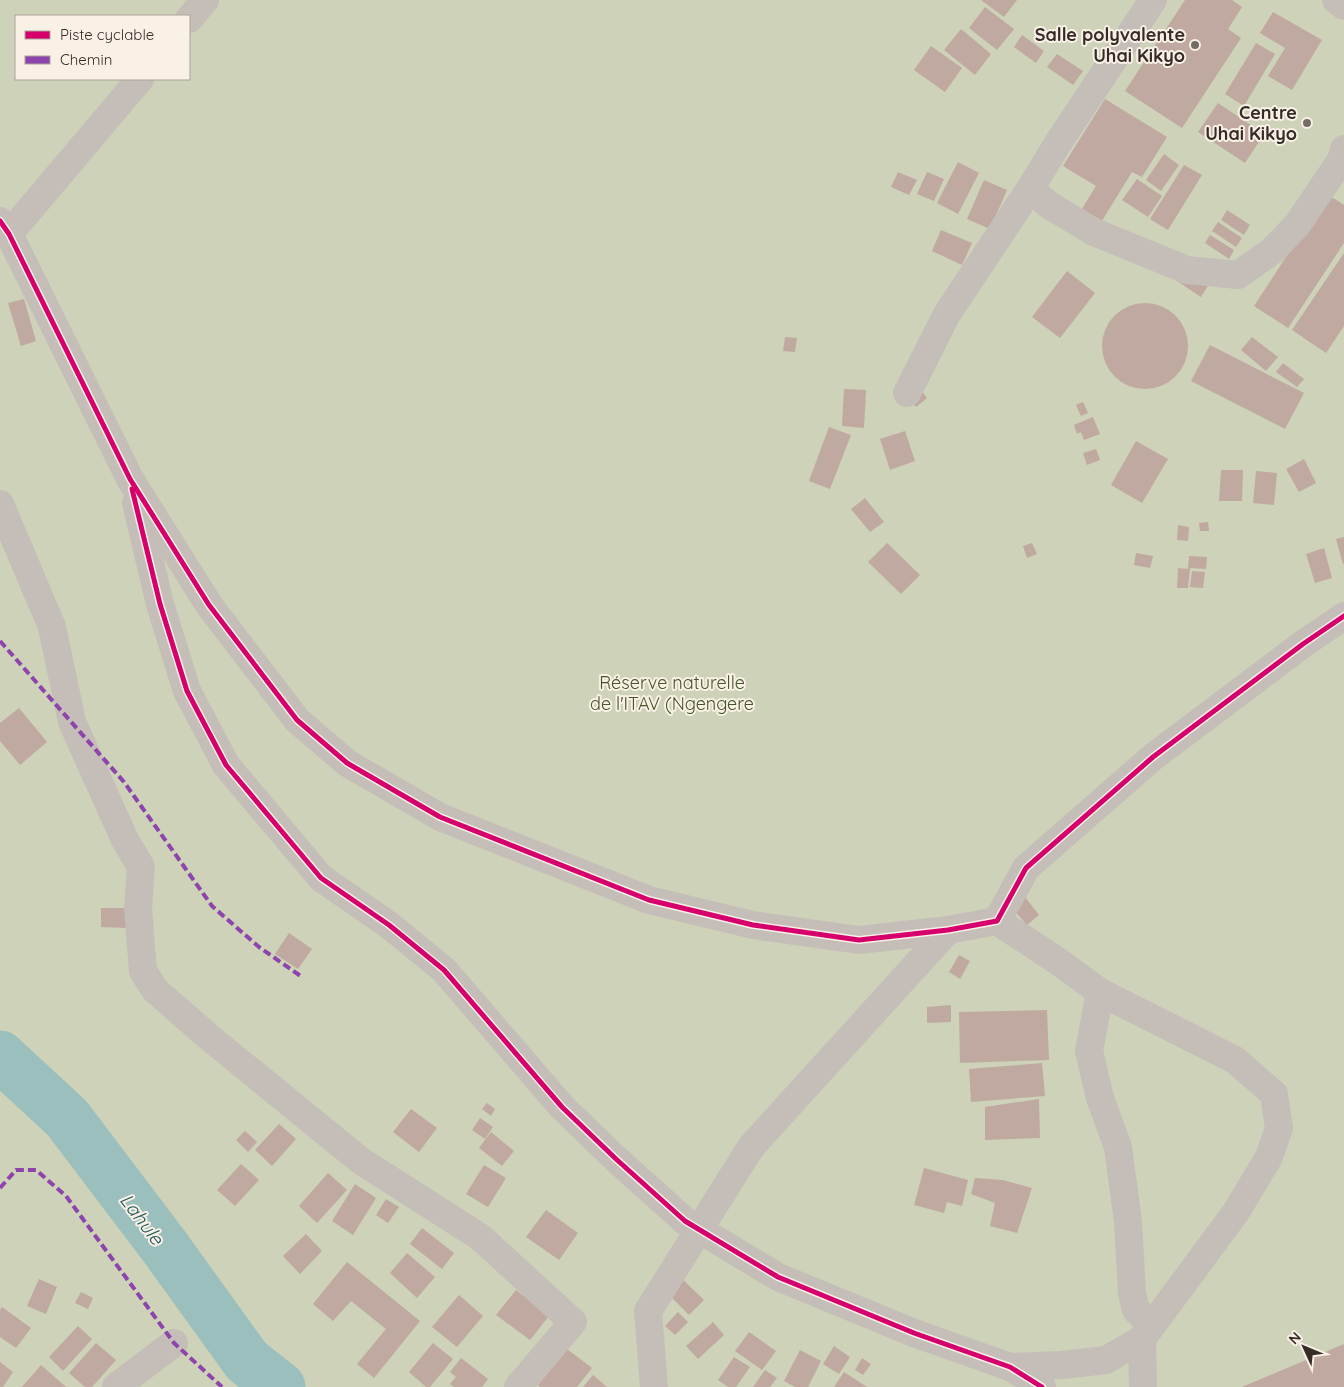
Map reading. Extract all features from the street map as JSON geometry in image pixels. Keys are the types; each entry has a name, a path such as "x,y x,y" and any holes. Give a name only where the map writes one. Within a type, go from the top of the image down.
{"street":[{"path":"190,18 205,0"},
{"path":"907,393 947,314 1153,0"},
{"path":"1336,0 1344,6"},
{"path":"139,80 5,227 130,479 209,605 297,720 348,763 440,818 650,900 753,925 860,940 948,930 997,921 1100,992 1235,1060 1274,1094 1279,1128 1268,1157 1236,1212 1147,1332 1106,1360 1062,1365 1010,1367"},
{"path":"1030,189 1049,205 1094,232 1178,267 1187,270 1238,275 1272,251 1297,225 1342,160 1344,149"},
{"path":"130,479 160,604 187,691 226,765 321,878 389,925 444,970 562,1107 678,1215 778,1277 914,1333 1010,1367 1042,1387"},
{"path":"0,504 52,627 72,722 125,840 141,868 138,908 143,971 155,990 210,1038 361,1161 480,1237 573,1322 518,1387"},
{"path":"997,921 1026,868 1153,757 1303,644 1344,616"},
{"path":"654,1387 648,1311 751,1147 948,930"},
{"path":"1100,992 1089,1051 1100,1098 1118,1147 1128,1222 1132,1293 1136,1310 1147,1332 1143,1387"},
{"path":"116,1387 174,1342"}],"green space":[{"name":"Réserve naturelle de l'ITAV (Ngengere","path":"0,0 1344,0 1344,1387 0,1387"}],"building":[{"path":"981,0 1017,0 1004,17"},
{"path":"1185,0 1232,0 1242,7 1228,29 1241,38 1182,128 1125,91"},
{"path":"985,7 1014,29 997,50 969,28"},
{"path":"1273,12 1322,40 1292,90 1268,76 1285,48 1260,33"},
{"path":"961,29 991,54 975,75 944,50"},
{"path":"1022,35 1044,51 1036,63 1014,47"},
{"path":"1256,43 1275,54 1244,106 1225,94"},
{"path":"931,46 962,68 945,92 914,70"},
{"path":"1057,54 1083,71 1073,85 1047,67"},
{"path":"1105,99 1167,137 1142,177 1132,172 1100,224 1080,212 1096,186 1063,166"},
{"path":"1218,103 1264,134 1245,163 1198,132"},
{"path":"1164,154 1179,165 1161,191 1146,180"},
{"path":"958,162 979,173 958,214 937,203"},
{"path":"1184,165 1202,175 1168,230 1150,219"},
{"path":"898,172 917,180 909,195 891,187"},
{"path":"927,172 944,179 934,201 917,194"},
{"path":"1137,179 1162,196 1148,217 1122,200"},
{"path":"984,180 1007,190 990,229 967,219"},
{"path":"1327,194 1344,205 1344,243 1288,328 1254,306"},
{"path":"1227,210 1250,225 1244,235 1221,220"},
{"path":"1218,222 1242,238 1236,247 1212,231"},
{"path":"941,230 972,243 962,265 932,251"},
{"path":"1210,235 1234,250 1229,259 1205,243"},
{"path":"1344,253 1344,326 1326,353 1292,330"},
{"path":"1067,271 1095,293 1060,338 1032,317"},
{"path":"1168,275 1211,281 1201,297"},
{"path":"24,299 36,341 21,346 8,303"},
{"path":"1145,303 1162,306 1176,315 1185,329 1188,346 1185,363 1176,377 1162,386 1145,389 1128,386 1114,377 1105,363 1102,346 1105,329 1114,315 1128,306"},
{"path":"785,337 797,338 795,352 783,351"},
{"path":"1252,337 1278,357 1266,371 1241,350"},
{"path":"1210,345 1304,393 1285,429 1191,381"},
{"path":"1283,363 1304,379 1297,387 1276,372"},
{"path":"917,385 927,398 916,407 906,393"},
{"path":"844,389 866,390 864,428 842,426"},
{"path":"1083,402 1088,413 1081,416 1076,405"},
{"path":"1093,417 1100,434 1084,440 1081,432 1077,434 1074,425"},
{"path":"829,427 851,435 830,489 809,481"},
{"path":"905,431 915,461 890,470 880,439"},
{"path":"1136,441 1168,459 1142,503 1111,485"},
{"path":"1096,449 1100,460 1087,465 1083,453"},
{"path":"1304,459 1316,483 1299,492 1286,469"},
{"path":"1221,470 1243,470 1242,501 1219,501"},
{"path":"1256,471 1277,473 1274,505 1253,503"},
{"path":"865,498 884,522 870,532 851,509"},
{"path":"1208,522 1209,531 1200,531 1199,523"},
{"path":"1178,525 1189,527 1188,541 1177,540"},
{"path":"1344,537 1344,564 1343,564 1336,539"},
{"path":"887,543 920,575 901,594 868,562"},
{"path":"1032,543 1037,554 1027,558 1023,546"},
{"path":"1324,548 1332,578 1315,583 1306,554"},
{"path":"1136,553 1153,556 1150,568 1134,565"},
{"path":"1189,556 1207,557 1206,569 1190,568 1188,588 1177,588 1178,568 1188,569"},
{"path":"1192,571 1205,572 1203,588 1190,587"},
{"path":"19,708 47,742 20,765 0,741 0,723"},
{"path":"1025,897 1039,915 1027,925 1012,908"},
{"path":"101,908 128,908 128,928 101,927"},
{"path":"289,933 312,949 298,969 275,954"},
{"path":"959,955 970,961 960,979 949,972"},
{"path":"951,1005 951,1022 927,1023 927,1007"},
{"path":"1047,1010 1049,1060 960,1063 959,1012"},
{"path":"1042,1063 1045,1096 971,1102 969,1069"},
{"path":"1039,1099 1040,1138 985,1140 985,1107"},
{"path":"487,1103 495,1109 491,1116 482,1109"},
{"path":"411,1109 437,1128 419,1152 393,1132"},
{"path":"480,1118 493,1127 485,1139 472,1130"},
{"path":"279,1124 296,1139 272,1166 255,1150"},
{"path":"245,1131 257,1142 248,1152 236,1140"},
{"path":"491,1132 514,1151 502,1166 479,1148"},
{"path":"241,1164 259,1180 235,1206 217,1190"},
{"path":"484,1165 506,1178 488,1207 466,1194"},
{"path":"924,1168 968,1180 962,1206 947,1202 944,1213 914,1205"},
{"path":"328,1173 347,1190 317,1223 299,1206"},
{"path":"975,1178 1003,1180 1032,1188 1017,1233 990,1226 995,1203 971,1194"},
{"path":"355,1184 376,1198 353,1235 332,1221"},
{"path":"386,1199 399,1207 388,1223 376,1215"},
{"path":"546,1210 578,1233 559,1260 526,1237"},
{"path":"422,1228 454,1253 442,1269 410,1244"},
{"path":"306,1234 322,1251 300,1274 283,1256"},
{"path":"407,1253 435,1277 417,1298 390,1273"},
{"path":"347,1262 420,1321 374,1378 357,1364 386,1329 351,1301 333,1321 313,1304"},
{"path":"680,1277 704,1300 689,1315 666,1292"},
{"path":"39,1279 57,1287 46,1314 27,1306"},
{"path":"516,1290 549,1316 530,1340 496,1315"},
{"path":"81,1292 93,1298 88,1309 75,1303"},
{"path":"459,1295 483,1316 457,1347 432,1327"},
{"path":"2,1307 31,1328 16,1348 0,1337 0,1310"},
{"path":"678,1312 688,1322 675,1335 665,1326"},
{"path":"713,1322 724,1335 698,1359 686,1346"},
{"path":"78,1326 92,1339 63,1371 49,1357"},
{"path":"749,1332 776,1351 762,1370 735,1351"},
{"path":"96,1343 116,1360 92,1387 85,1387 69,1373"},
{"path":"433,1343 453,1359 430,1387 426,1387 409,1372"},
{"path":"1344,1344 1344,1387 1242,1387"},
{"path":"834,1346 850,1357 839,1374 823,1364"},
{"path":"567,1349 592,1368 577,1387 540,1387 538,1385"},
{"path":"800,1350 821,1361 808,1387 795,1387 784,1381"},
{"path":"734,1357 750,1367 736,1387 728,1387 718,1380"},
{"path":"461,1358 488,1379 482,1387 454,1387 450,1384 456,1377 450,1372"},
{"path":"862,1358 871,1364 863,1375 855,1370"},
{"path":"0,1362 13,1372 3,1387 0,1387"},
{"path":"41,1365 66,1387 22,1387"},
{"path":"765,1370 777,1378 770,1387 753,1387"},
{"path":"844,1372 867,1387 834,1387"},
{"path":"593,1375 607,1387 583,1387"}],"waterway":[{"name":"Lahule","path":"0,1056 67,1118 164,1246 247,1361 280,1387"}],"marked path":[{"path":"0,641 124,782 212,906 259,947 302,977"},
{"path":"0,1188 16,1170 36,1170 66,1196 174,1343 222,1387"}],"cycle path":[{"path":"0,221 9,234 130,479 209,605 297,720 347,763 440,817 649,900 753,925 859,940 948,930 997,921 1026,868 1153,757 1303,644 1344,616"},
{"path":"132,489 160,604 187,691 226,765 321,878 389,925 444,970 562,1107 685,1221 778,1277 914,1333 1010,1367 1042,1387"}],"place":[{"name":"Salle polyvalente Uhai Kikyo","path":"1195,45"},
{"name":"Centre Uhai Kikyo","path":"1307,123"}]}
